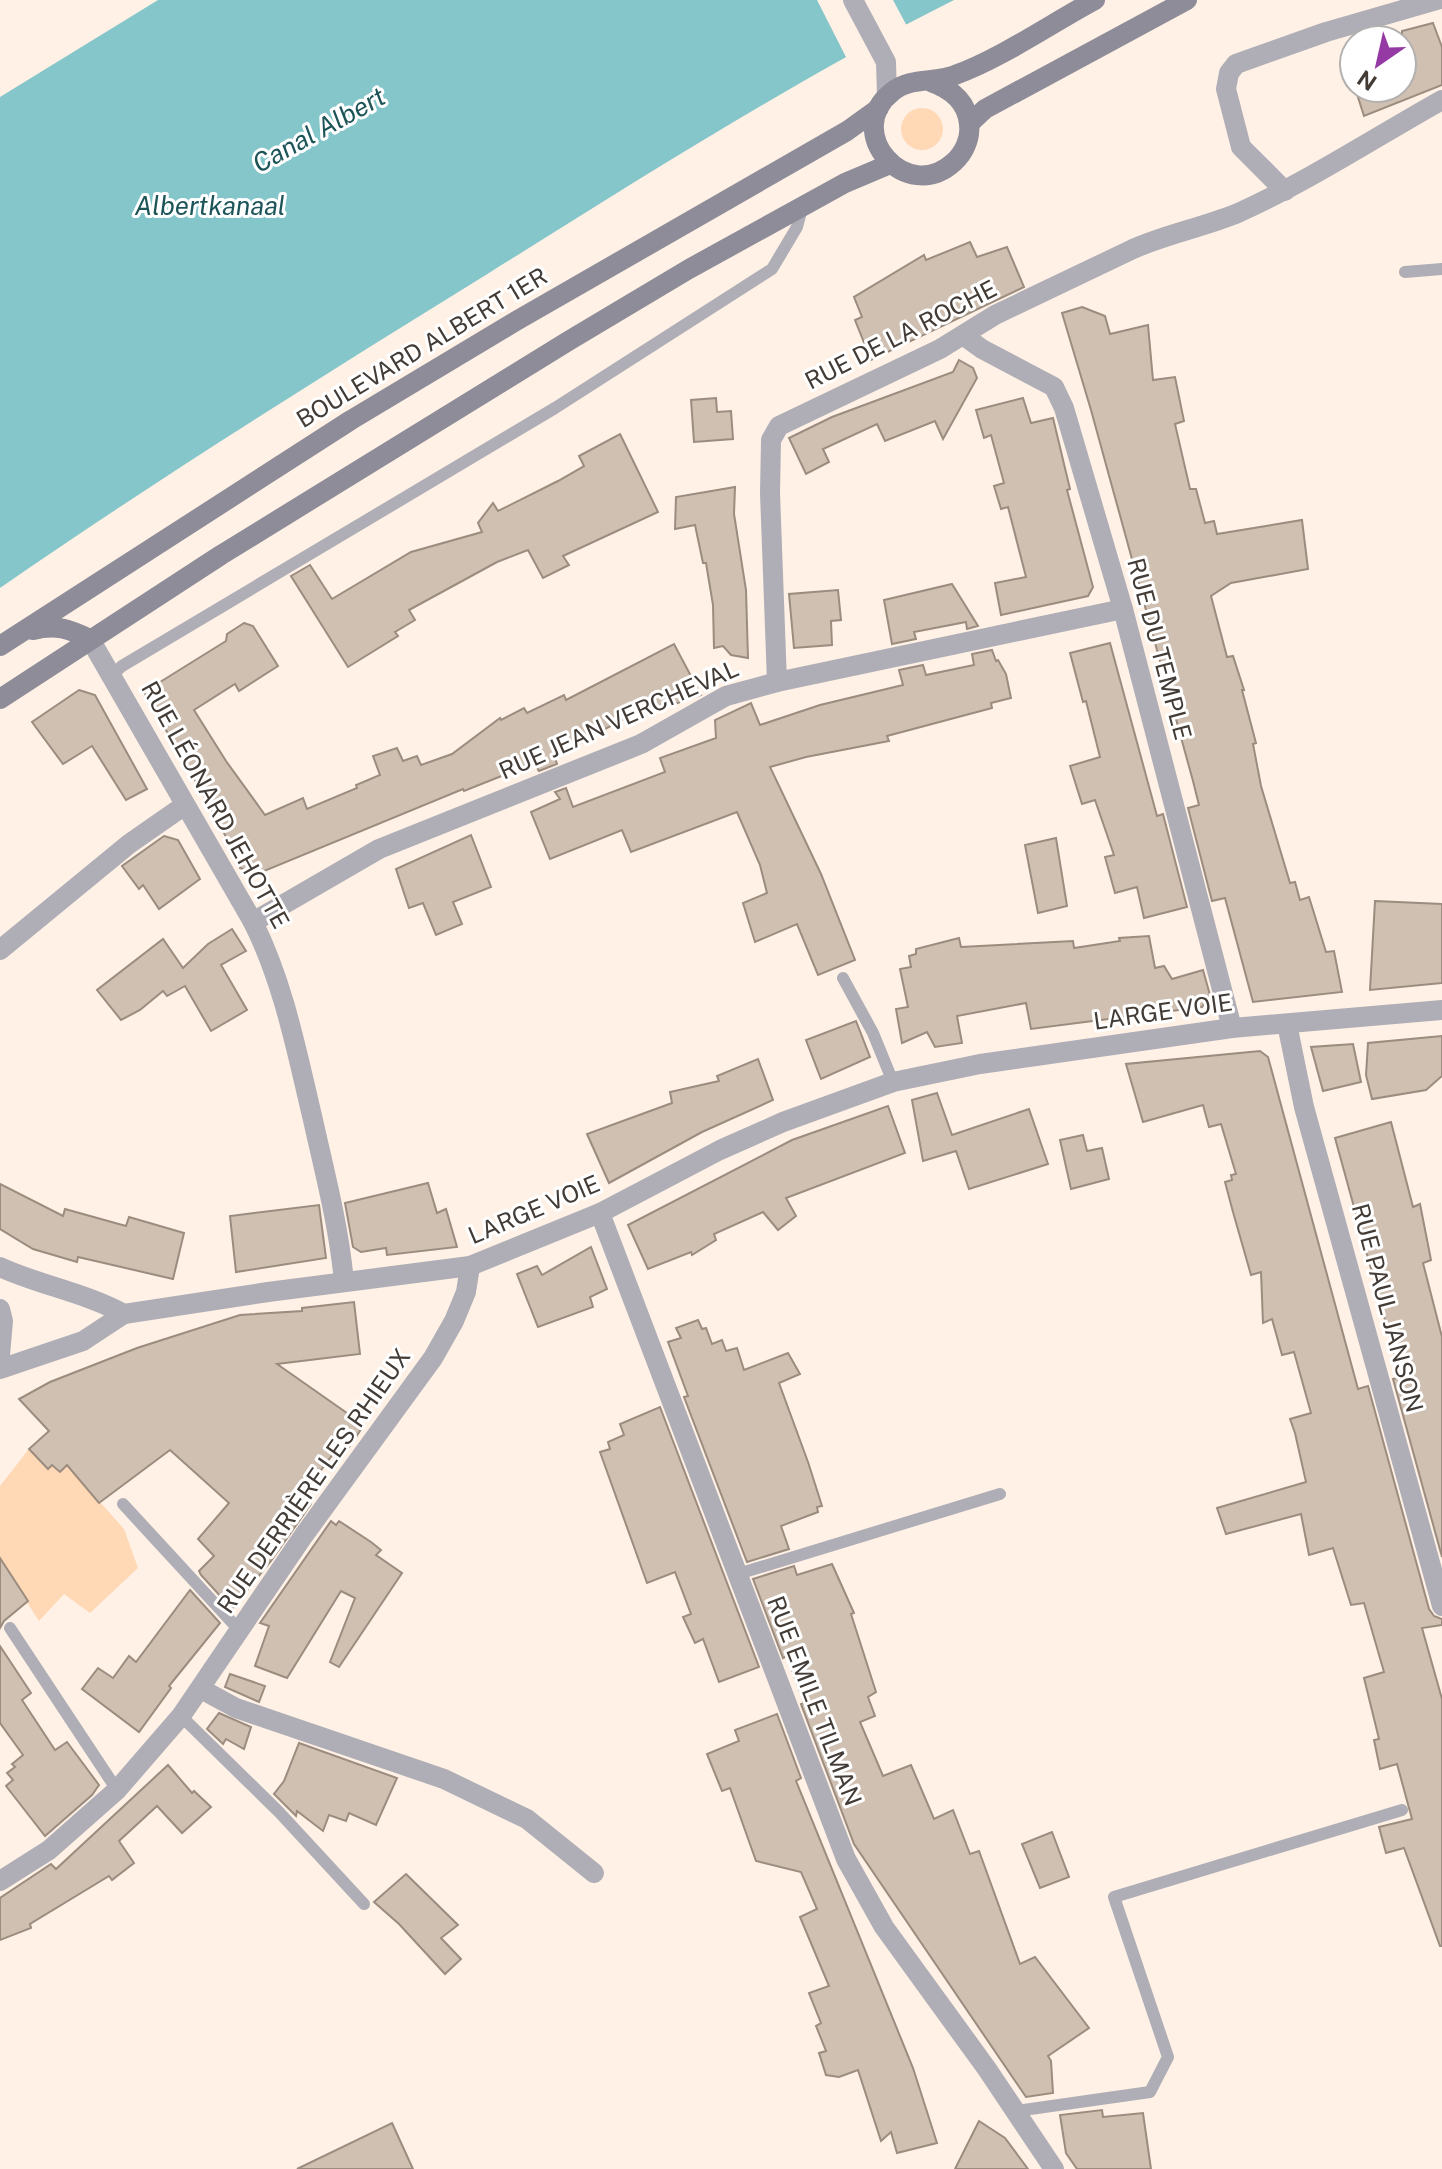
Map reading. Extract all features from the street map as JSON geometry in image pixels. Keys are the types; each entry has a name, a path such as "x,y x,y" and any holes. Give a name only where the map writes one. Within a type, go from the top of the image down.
{"main road":[{"path":"923,82 946,87 959,98 967,112 969,124 967,144 959,158 947,169 932,175 917,176 890,164 880,152 875,138 874,123 883,102 899,86 974,67 1095,0"},
{"path":"969,124 985,109 1187,0"},
{"name":"BOULEVARD ALBERT 1ER","path":"0,646 351,420 516,321 836,138 883,102"},
{"path":"0,699 388,450 689,269 868,171 890,164"},
{"path":"18,634 50,626 90,639"}],"street":[{"path":"853,0 886,62 883,102"},
{"path":"1285,191 1241,147 1226,89 1229,73 1236,64 1326,32 1437,0"},
{"path":"886,62 923,82"},
{"name":"RUE DE LA ROCHE","path":"777,682 770,493 771,440 779,426 964,336 995,315 1144,244 1233,215 1285,191 1442,100"},
{"name":"RUE DU TEMPLE","path":"964,336 982,349 1054,387 1064,408 1123,609 1232,1028"},
{"name":"RUE JEAN VERCHEVAL","path":"253,922 379,849 641,744 726,696 777,682 1123,609"},
{"name":"RUE LÉONARD JEHOTTE","path":"90,639 267,949 294,1038 340,1240 344,1282"},
{"path":"0,950 129,844 185,805"},
{"name":"LARGE VOIE","path":"124,1314 470,1266 600,1213 720,1150 783,1122 893,1082 980,1064 1232,1028 1442,1010"},
{"name":"RUE PAUL JANSON","path":"1287,1024 1304,1107 1442,1606"},
{"name":"RUE EMILE TILMAN","path":"600,1213 846,1859 884,1927 1054,2169"},
{"name":"RUE DERRIÈRE LES RHIEUX","path":"0,1881 49,1850 117,1790 181,1716 304,1535 433,1358 466,1292 470,1266"},
{"path":"0,1267 25,1278 94,1298 124,1314 83,1341 0,1369"},
{"path":"0,1309 3,1321 0,1355"},
{"path":"201,1689 236,1708 444,1779 527,1819 594,1873"}],"lane":[{"path":"112,675 122,666 555,408 772,269 797,227 802,208"},
{"path":"1405,272 1442,269"},
{"path":"843,978 873,1033 893,1082"},
{"path":"738,1574 1000,1494"},
{"path":"123,1504 240,1631"},
{"path":"10,1628 117,1790"},
{"path":"181,1716 279,1812 364,1904"},
{"path":"1016,2111 1150,2092 1168,2057 1114,1897 1402,1810"}],"shaded area":[{"path":"922,108 937,114 943,129 937,144 922,150 907,144 901,129 907,114"},
{"path":"29,1449 48,1469 52,1465 60,1472 67,1465 124,1529 138,1568 90,1613 64,1594 39,1621 0,1560 0,1486"}],"water":[{"name":"Albertkanaal","path":"158,0 954,0 835,63 660,166 242,428 0,588 0,97"}],"pier":[{"path":"817,0 893,0 908,28 848,61"}],"building":[{"path":"1433,23 1442,47 1442,85 1418,95 1418,27"},
{"path":"1360,104 1394,104 1364,116"},
{"path":"970,242 977,257 1007,247 1024,287 871,360 855,320 862,317 854,297 924,255 926,260"},
{"path":"1082,307 1105,316 1110,334 1148,325 1153,380 1175,377 1184,421 1175,424 1190,489 1196,489 1205,523 1214,521 1217,534 1302,520 1308,569 1231,583 1211,596 1227,657 1233,656 1244,690 1256,743 1253,744 1261,786 1290,883 1295,882 1300,900 1309,897 1326,952 1334,951 1342,992 1253,1002 1225,898 1212,901 1188,808 1199,805 1193,781 1062,313"},
{"path":"959,360 973,368 977,378 943,439 935,421 885,441 877,424 823,449 829,462 806,474 789,438 832,417 953,372"},
{"path":"716,398 717,412 731,411 733,439 694,442 691,400"},
{"path":"1023,398 1031,423 1053,418 1070,489 1067,490 1093,587 1088,596 1001,615 995,583 1026,577 1008,507 1001,509 994,486 1004,483 991,435 984,438 976,410"},
{"path":"620,434 658,512 563,556 569,565 543,578 528,550 497,562 409,610 415,620 395,632 398,636 348,667 291,576 310,565 332,599 411,552 482,532 478,523 493,503 498,511 558,481 584,466 579,456"},
{"path":"735,487 734,514 746,590 748,658 731,655 723,646 714,648 713,605 695,525 675,529 676,497"},
{"path":"952,584 978,626 967,629 966,622 914,632 916,639 892,644 884,600"},
{"path":"838,590 841,620 831,621 832,645 794,648 789,594"},
{"path":"244,623 253,626 278,666 239,691 235,684 194,710 265,815 303,798 307,809 357,788 356,785 380,775 373,756 397,748 403,761 417,756 421,765 452,754 500,718 524,708 527,713 564,695 566,700 674,644 701,695 660,709 656,702 554,755 557,764 539,771 534,763 463,789 257,874 240,868 208,803 144,692 226,641 227,634"},
{"path":"1110,643 1157,816 1163,814 1187,907 1144,918 1137,887 1115,893 1105,857 1114,855 1095,800 1082,804 1070,766 1100,757 1070,653"},
{"path":"992,650 1006,674 1011,698 991,703 992,708 887,736 889,741 770,767 821,874 855,960 818,975 797,924 755,942 743,903 767,893 760,865 737,812 631,852 622,830 550,859 531,812 560,799 555,792 566,788 573,807 665,772 660,758 716,738 715,720 751,703 760,725 820,705 903,685 899,670 923,665 926,675 974,665 972,654"},
{"path":"79,690 95,695 147,789 126,800 92,746 63,764 32,722"},
{"path":"471,835 491,887 453,902 462,924 436,935 423,903 409,908 396,869"},
{"path":"164,836 178,840 200,879 159,909 143,885 139,889 122,866"},
{"path":"1056,838 1067,906 1038,913 1025,845"},
{"path":"1375,901 1442,904 1442,983 1370,990"},
{"path":"232,929 246,951 221,965 247,1010 211,1031 185,986 167,996 163,991 140,1010 121,1020 97,990 163,939 183,968 208,944"},
{"path":"1149,936 1155,968 1164,966 1172,979 1203,970 1210,995 1202,1007 1031,1029 1026,1003 957,1016 962,1043 935,1047 927,1032 902,1043 896,1009 908,1007 900,969 911,967 909,956 916,954 916,949 959,938 961,947 1073,941 1074,948 1120,941 1119,938"},
{"path":"856,1021 870,1057 821,1079 806,1040"},
{"path":"1442,1036 1442,1076 1426,1090 1372,1099 1366,1075 1368,1043"},
{"path":"1353,1044 1361,1082 1323,1091 1311,1047"},
{"path":"1260,1051 1268,1057 1358,1389 1368,1386 1429,1609 1434,1616 1442,1619 1442,1625 1422,1628 1442,1699 1442,1946 1404,1848 1386,1853 1379,1827 1412,1819 1397,1764 1380,1769 1374,1740 1379,1739 1364,1678 1384,1672 1364,1603 1351,1605 1333,1548 1309,1555 1301,1514 1226,1534 1217,1508 1306,1482 1290,1419 1311,1413 1294,1352 1282,1355 1272,1319 1263,1323 1261,1272 1251,1275 1233,1212 1225,1182 1232,1180 1231,1175 1236,1174 1221,1124 1209,1127 1203,1105 1143,1122 1126,1064"},
{"path":"758,1059 773,1100 702,1132 609,1183 587,1134 672,1103 670,1092 719,1081 717,1076"},
{"path":"937,1093 952,1135 1029,1109 1048,1164 969,1189 956,1151 923,1161 912,1100"},
{"path":"888,1106 905,1153 786,1198 796,1216 778,1230 763,1212 714,1234 716,1240 692,1255 691,1252 648,1269 628,1225 792,1140"},
{"path":"1391,1122 1413,1207 1420,1204 1431,1260 1423,1263 1442,1337 1442,1557 1393,1379 1401,1377 1335,1138"},
{"path":"1083,1135 1087,1151 1102,1148 1109,1179 1071,1189 1060,1140"},
{"path":"428,1183 437,1213 446,1209 457,1247 387,1255 386,1248 361,1252 353,1247 345,1203"},
{"path":"0,1184 63,1216 65,1209 126,1226 129,1217 184,1233 173,1279 78,1257 77,1262 33,1249 0,1229"},
{"path":"319,1205 326,1258 236,1272 230,1216"},
{"path":"591,1247 607,1289 590,1297 593,1307 538,1327 517,1274 537,1266 542,1275"},
{"path":"354,1302 360,1354 277,1364 364,1425 343,1456 336,1450 302,1496 311,1504 232,1609 199,1571 214,1556 198,1539 229,1503 170,1450 99,1503 67,1465 60,1472 52,1465 48,1469 29,1449 49,1431 19,1399 50,1382 137,1348 240,1315 302,1311 302,1308"},
{"path":"698,1320 702,1329 706,1328 712,1344 722,1340 726,1351 737,1348 744,1370 788,1353 800,1374 779,1383 822,1506 817,1507 818,1512 781,1526 789,1549 747,1562 684,1397 688,1396 668,1342 681,1338 676,1328"},
{"path":"660,1407 759,1667 719,1682 703,1639 695,1643 683,1617 691,1614 675,1572 647,1583 600,1452 610,1449 608,1442 624,1435 620,1424"},
{"path":"331,1521 336,1525 339,1521 371,1542 381,1550 376,1555 402,1573 339,1667 330,1662 355,1598 341,1591 287,1678 255,1666 269,1626 260,1623"},
{"path":"0,1558 28,1601 0,1628"},
{"path":"832,1564 854,1613 851,1614 876,1692 868,1697 875,1716 860,1722 883,1776 911,1765 934,1819 953,1810 970,1854 979,1851 1020,1964 1035,1957 1089,2028 1048,2056 1053,2093 1026,2097 854,1844 801,1704 804,1703 787,1656 783,1658 753,1579 794,1566 797,1575"},
{"path":"190,1590 220,1623 169,1686 171,1688 139,1732 82,1689 98,1668 113,1678 129,1656 136,1662"},
{"path":"0,1646 31,1693 22,1700 55,1750 67,1742 99,1785 92,1795 45,1836 6,1786 13,1780 7,1773 23,1755 0,1723"},
{"path":"230,1674 265,1686 259,1702 225,1687"},
{"path":"219,1713 251,1727 244,1749 226,1739 223,1744 207,1729"},
{"path":"777,1714 801,1778 796,1781 913,2068 937,2143 897,2153 891,2132 881,2141 858,2070 839,2077 826,2075 819,2053 826,2051 816,2026 821,2023 809,1993 829,1986 800,1917 817,1909 801,1872 756,1861 730,1788 722,1791 707,1754 739,1741 735,1730"},
{"path":"299,1743 397,1778 376,1825 349,1813 346,1821 329,1815 323,1831 297,1811 296,1816 274,1794 284,1781"},
{"path":"168,1765 192,1793 194,1791 211,1807 182,1833 157,1806 119,1841 134,1863 112,1880 109,1876 30,1924 31,1928 0,1940 0,1898 51,1864 56,1869"},
{"path":"1052,1832 1069,1877 1040,1888 1022,1844"},
{"path":"406,1874 458,1925 441,1938 461,1959 445,1974 374,1902"},
{"path":"1102,2110 1103,2117 1143,2113 1151,2169 1077,2169 1066,2153 1060,2115"},
{"path":"979,2121 1005,2138 1028,2169 955,2169"},
{"path":"392,2123 413,2169 297,2169"}],"water label":[{"name":"Canal Albert","path":"319,130"}]}
